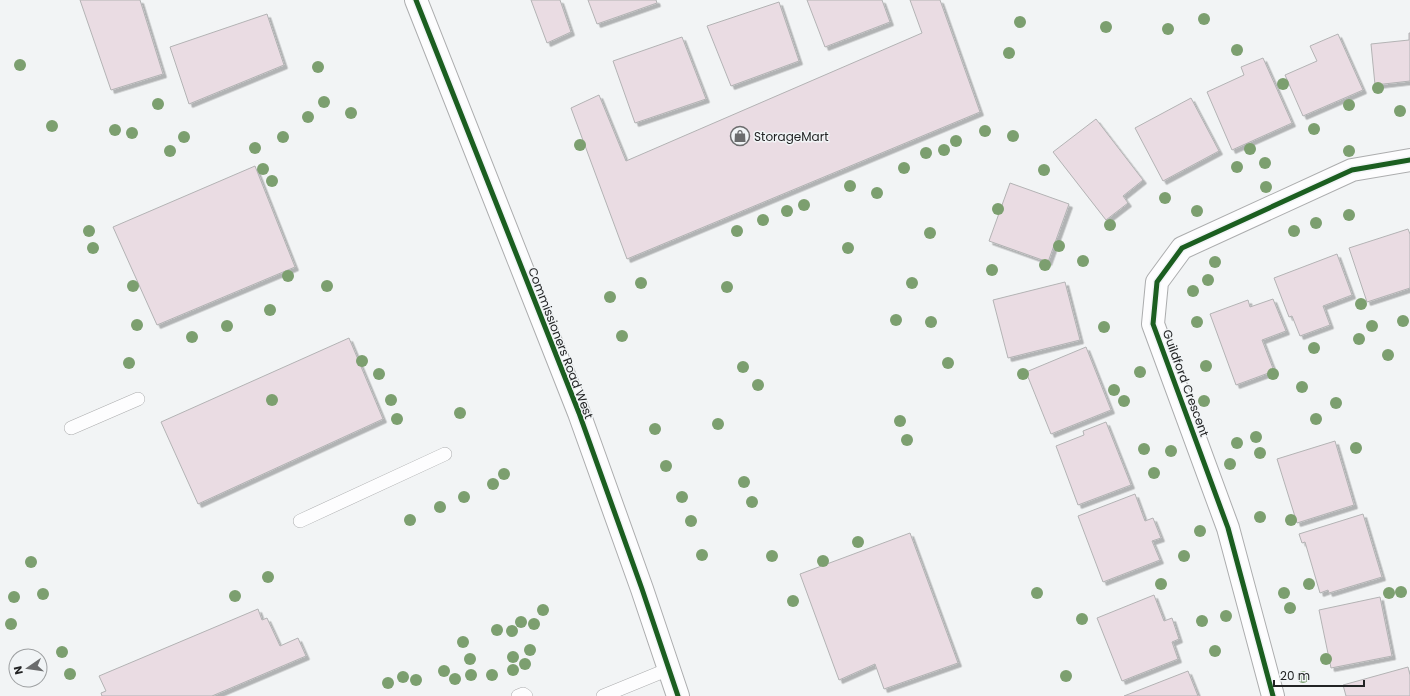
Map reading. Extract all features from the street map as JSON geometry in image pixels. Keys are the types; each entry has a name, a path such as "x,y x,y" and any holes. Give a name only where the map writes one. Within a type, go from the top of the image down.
{"main road":[{"name":"Commissioners Road West","path":"416,0 579,412 642,589 678,696"},
{"name":"Guildford Crescent","path":"1273,696 1228,528 1154,324 1157,282 1182,248 1352,170 1410,160"}],"lane":[{"path":"71,428 138,399"},
{"path":"300,520 445,454"},
{"path":"603,696 669,669"},
{"path":"518,696 523,694 526,696"}],"building":[{"path":"80,0 140,0 163,74 111,90"},
{"path":"531,0 560,0 571,32 547,43"},
{"path":"588,0 656,0 657,3 597,24"},
{"path":"807,0 882,0 890,22 825,47"},
{"path":"910,0 940,0 980,112 627,259 571,108 599,95 626,161 922,33"},
{"path":"779,2 799,61 731,86 707,26"},
{"path":"267,14 284,65 189,104 170,47"},
{"path":"1409,33 1410,81 1375,85 1371,44 1409,40"},
{"path":"1338,34 1363,90 1303,116 1285,75 1317,61 1310,46"},
{"path":"682,37 706,99 635,123 613,61"},
{"path":"1263,58 1292,123 1232,150 1207,92 1244,75 1241,67"},
{"path":"1191,98 1219,151 1163,181 1135,128"},
{"path":"1096,119 1143,180 1123,196 1128,203 1106,220 1053,152"},
{"path":"255,166 295,267 157,325 113,227"},
{"path":"1010,183 1069,204 1048,262 989,241"},
{"path":"1408,229 1410,234 1410,288 1367,302 1349,248"},
{"path":"1337,254 1352,295 1323,306 1330,325 1300,336 1292,316 1289,317 1274,278"},
{"path":"1065,282 1080,340 1008,358 993,300"},
{"path":"1273,299 1286,331 1262,340 1274,371 1236,385 1210,314 1248,300 1250,307"},
{"path":"349,338 383,419 198,504 161,422"},
{"path":"1086,347 1111,410 1051,434 1026,372"},
{"path":"1106,422 1131,485 1078,505 1056,446 1084,435 1083,431"},
{"path":"1335,441 1354,505 1297,523 1277,459"},
{"path":"1135,494 1145,521 1153,518 1161,538 1152,541 1160,560 1103,582 1078,516"},
{"path":"1363,514 1382,577 1329,593 1328,590 1320,593 1305,542 1302,543 1299,534"},
{"path":"910,533 958,663 884,689 875,664 839,680 800,574"},
{"path":"1154,595 1164,621 1172,618 1179,639 1172,642 1178,659 1122,681 1097,618"},
{"path":"1380,597 1392,656 1331,668 1319,610"},
{"path":"258,609 262,620 267,618 280,646 298,638 306,656 212,696 102,696 101,693 106,691 99,676"},
{"path":"1408,667 1410,675 1410,696 1346,696 1343,685"},
{"path":"1188,671 1198,696 1124,696"}],"cycle path":[{"path":"416,0 579,413 642,589 678,696"},
{"path":"1273,696 1228,528 1153,324 1157,282 1182,248 1352,170 1410,160"}],"place":[{"name":"StorageMart","path":"740,136"}]}
